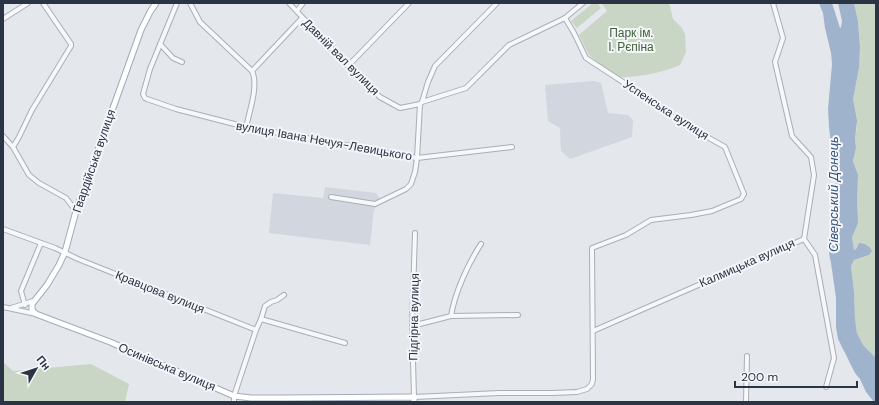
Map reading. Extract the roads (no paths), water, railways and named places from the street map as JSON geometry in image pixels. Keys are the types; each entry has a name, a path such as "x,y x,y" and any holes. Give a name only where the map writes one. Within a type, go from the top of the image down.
{"main road":[{"name":"Гвардійська вулиця","path":"34,301 48,286 65,252 76,211 140,30 156,3"},
{"path":"34,301 31,307 36,314"},
{"name":"Осинівська вулиця","path":"36,314 110,342 234,396 250,398 414,399"}],"street":[{"path":"3,19 28,3"},
{"path":"12,147 20,136 32,110 71,46 44,3"},
{"path":"177,3 160,44 173,58 182,62"},
{"path":"190,3 200,22 252,72 254,76 255,84 246,127"},
{"name":"Давній вал вулиця","path":"289,3 348,66 380,97 400,108 421,103 466,88 508,45 565,18 582,3"},
{"path":"297,10 304,3"},
{"path":"348,66 409,3"},
{"path":"331,197 375,204 406,189 411,184 415,172 421,103 435,66 497,3"},
{"path":"772,3 782,38 776,62 792,136 810,157 814,175 804,239"},
{"path":"252,72 302,18"},
{"name":"Успенська вулиця","path":"565,18 586,58 677,120 726,147 744,194 740,199 712,211 691,216 651,220 626,235 592,248 593,330"},
{"name":"вулиця Івана Нечуя-Левицького","path":"160,44 150,69 143,94 145,98 159,104 246,127 416,158 512,147"},
{"path":"3,136 12,147 28,175 66,198 76,211"},
{"name":"Кравцова вулиця","path":"3,229 65,252 78,259 256,330"},
{"name":"Підгірна вулиця","path":"414,399 412,326 415,233"},
{"name":"Калмицька вулиця","path":"593,330 804,239 815,255 834,358 826,387"},
{"path":"25,304 21,291 41,243"},
{"path":"451,316 453,302 467,272 468,265 481,244"},
{"path":"234,402 234,396 256,330 267,304 284,295"},
{"path":"9,309 34,301"},
{"name":"Осинівська вулиця","path":"3,307 36,314"},
{"path":"412,326 451,316 518,315"},
{"path":"261,319 345,342"},
{"name":"Осинівська вулиця","path":"414,399 499,393 552,394 577,392 592,384 593,330"},
{"path":"746,356 746,402"}],"water":[{"name":"Сіверський Донець","path":"819,3 832,3 840,28 842,21 838,3 854,3 858,21 860,47 859,68 853,99 857,121 855,139 856,148 853,161 858,175 858,223 852,237 854,250 859,243 867,245 872,251 869,255 854,260 851,266 857,333 863,345 876,358 876,402 874,402 866,392 860,379 855,373 838,339 836,327 836,298 829,253 835,238 834,207 830,197 836,188 828,109 832,64 823,13"}],"park label":[{"name":"Парк ім. І. Рєпіна","path":"631,40"}]}
